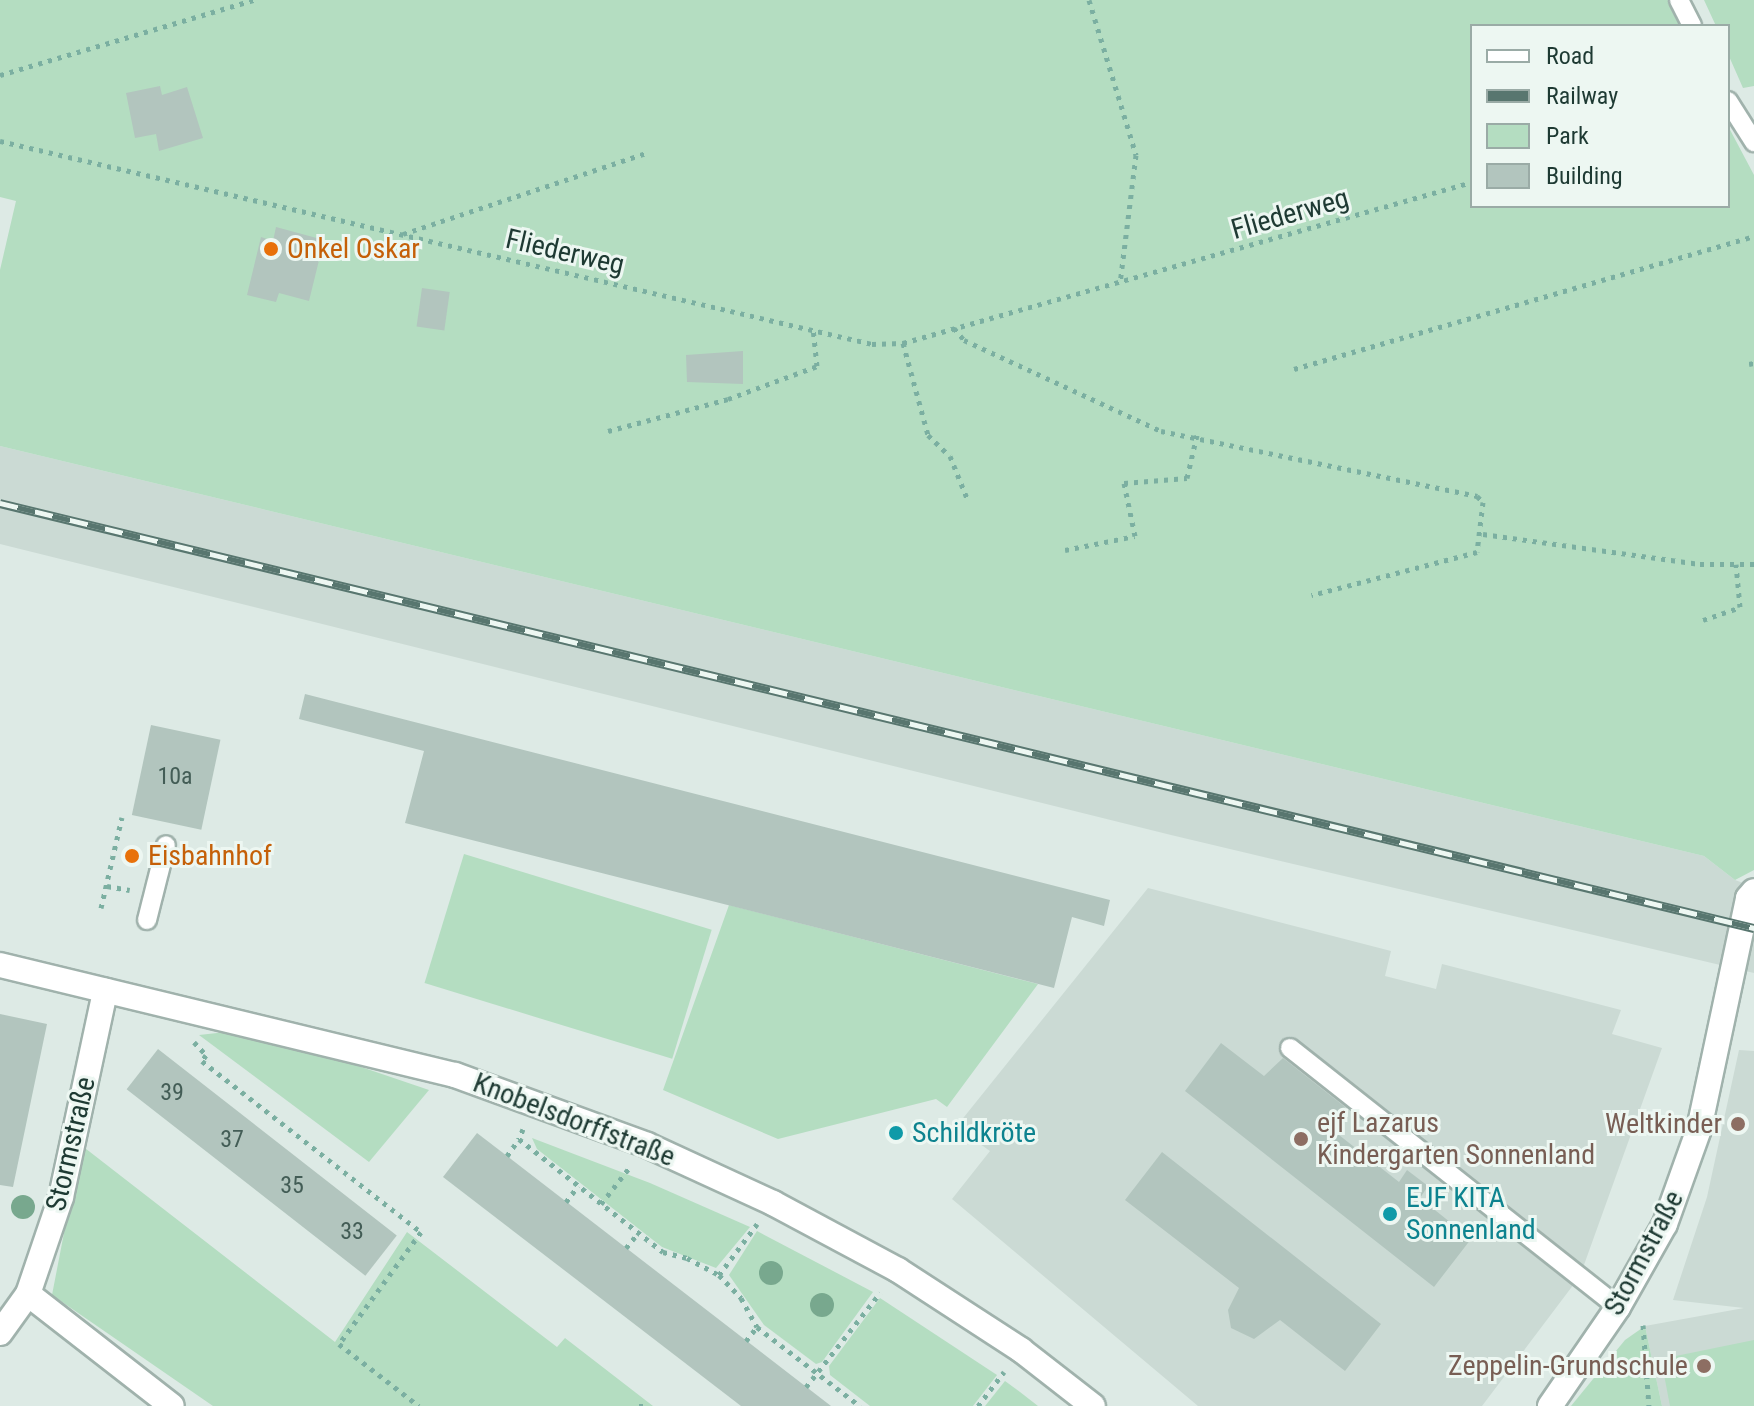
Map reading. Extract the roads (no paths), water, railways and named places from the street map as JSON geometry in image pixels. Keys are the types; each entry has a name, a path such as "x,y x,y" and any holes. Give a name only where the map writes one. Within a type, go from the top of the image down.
{"street":[{"name":"Stormstraße","path":"1550,1406 1618,1307 1665,1224 1695,1142 1751,894"},
{"name":"Knobelsdorffstraße","path":"0,965 328,1041 534,1101 647,1145 773,1203 898,1270 1021,1350 1093,1406"},
{"name":"Stormstraße","path":"0,1333 28,1294 61,1197 105,991"},
{"path":"28,1294 172,1406"}],"lane":[{"path":"1679,0 1691,24"},
{"path":"1730,104 1754,142"},
{"path":"147,920 166,845"},
{"path":"1290,1048 1618,1307"}],"railway":[{"path":"0,503 1754,928"}],"place":[{"name":"Onkel Oskar","path":"271,249"},
{"name":"Eisbahnhof","path":"132,856"},
{"name":"Weltkinder","path":"1738,1124"},
{"name":"Schildkröte","path":"896,1133"},
{"name":"ejf Lazarus Kindergarten Sonnenland","path":"1301,1139"},
{"name":"EJF KITA Sonnenland","path":"1390,1214"},
{"name":"Zeppelin-Grundschule","path":"1704,1366"}]}
